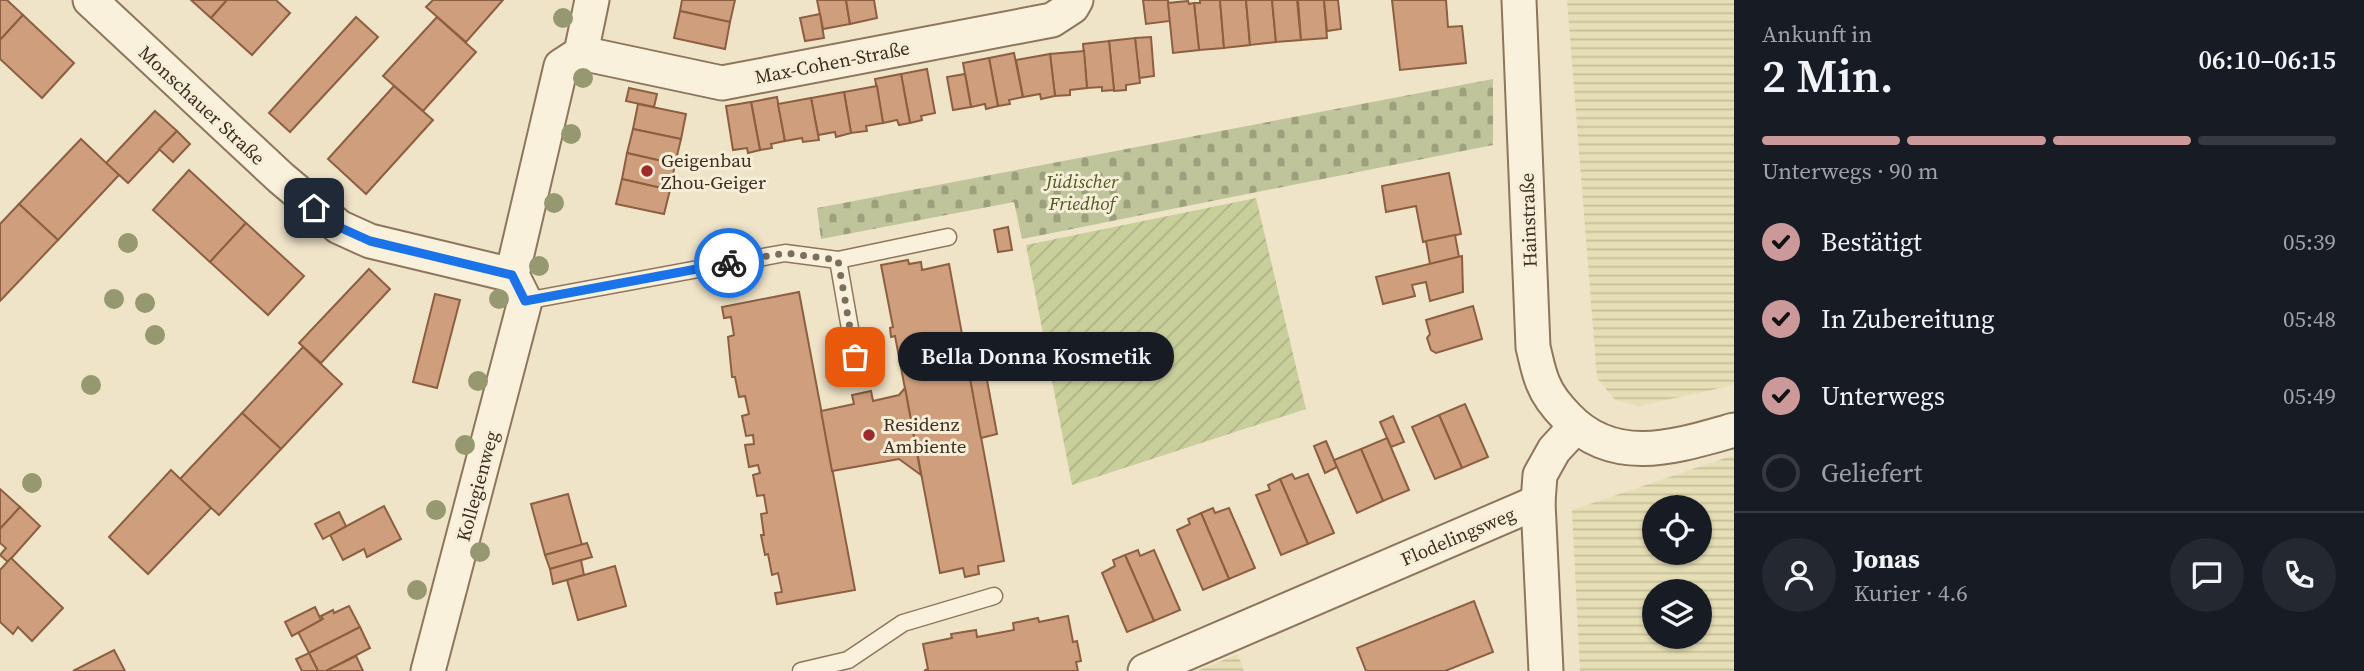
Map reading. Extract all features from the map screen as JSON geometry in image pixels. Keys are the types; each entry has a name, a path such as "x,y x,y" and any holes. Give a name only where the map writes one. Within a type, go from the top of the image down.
{"street":[{"name":"Monschauer Straße","path":"90,0 262,161 339,227 370,241 518,288"},
{"path":"581,53 592,0"},
{"name":"Max-Cohen-Straße","path":"581,53 722,83 1052,20 1072,7 1076,0"},
{"name":"Hainstraße","path":"1519,0 1533,347 1544,385 1558,407 1576,426"},
{"name":"Kollegienweg","path":"428,671 518,288 561,66 581,53"},
{"path":"1576,426 1595,440 1622,447 1645,449 1676,446 1734,430"},
{"name":"Flodelingsweg","path":"1145,671 1538,502 1540,475 1554,450 1576,426"},
{"path":"1538,502 1546,671"}],"lane":[{"path":"518,288 785,253 838,260 948,237"},
{"path":"838,260 855,357"},
{"path":"801,671 848,660 903,623 994,596"}],"shaded area":[{"path":"1567,0 1734,0 1734,385 1639,406 1615,400 1597,378"},
{"path":"1734,455 1734,671 1580,671 1572,510"},
{"path":"1238,654 1244,671 1197,671"}],"green space":[{"name":"Jüdischer Friedhof","path":"1493,79 1493,145 1022,239 1014,202 821,239 817,208"},
{"path":"1256,198 1306,409 1072,485 1026,245"}],"building":[{"path":"0,0 7,0 23,15 0,40"},
{"path":"191,0 227,0 211,18"},
{"path":"227,0 276,0 290,13 252,55 211,18"},
{"path":"433,0 503,0 466,42 426,7"},
{"path":"682,0 735,0 730,22 680,11"},
{"path":"817,0 846,0 850,24 823,29"},
{"path":"846,0 874,0 877,18 850,24"},
{"path":"1143,0 1168,0 1170,21 1146,24"},
{"path":"1200,0 1220,0 1224,48 1199,50 1194,3 1200,3"},
{"path":"1220,0 1246,0 1250,45 1224,48"},
{"path":"1246,0 1272,0 1276,42 1250,45"},
{"path":"1272,0 1297,0 1301,40 1276,42"},
{"path":"1298,0 1324,0 1327,38 1301,40"},
{"path":"1324,0 1338,0 1341,29 1327,31"},
{"path":"1392,0 1446,0 1448,27 1462,26 1466,63 1400,70"},
{"path":"1188,1 1189,4 1194,3 1199,50 1173,53 1168,3"},
{"path":"680,11 730,22 725,49 674,38"},
{"path":"820,14 824,38 805,41 800,18"},
{"path":"23,15 74,63 42,98 0,59 0,40"},
{"path":"356,17 378,37 290,132 269,113"},
{"path":"437,17 476,52 423,111 383,76"},
{"path":"1151,37 1154,76 1139,78 1135,38"},
{"path":"1135,38 1140,83 1126,85 1126,90 1114,91 1109,41"},
{"path":"1109,41 1114,90 1102,91 1102,87 1087,88 1083,44"},
{"path":"1084,51 1087,88 1070,90 1070,95 1055,96 1050,54"},
{"path":"1014,53 1023,97 1009,100 1010,104 998,106 989,58"},
{"path":"1050,54 1055,96 1041,99 1040,94 1023,97 1016,60"},
{"path":"989,58 998,106 986,109 985,104 971,107 963,63"},
{"path":"927,69 935,113 921,116 922,120 910,123 901,74"},
{"path":"901,74 910,123 899,125 897,120 883,123 875,79"},
{"path":"965,74 971,107 953,110 947,77"},
{"path":"394,86 433,120 366,194 328,159"},
{"path":"877,86 883,123 866,126 867,131 851,133 844,92"},
{"path":"629,88 657,94 654,107 626,101"},
{"path":"844,92 851,133 836,137 835,132 818,135 811,98"},
{"path":"777,97 785,141 771,144 772,148 760,150 751,102"},
{"path":"811,98 819,140 803,142 802,138 785,141 778,104"},
{"path":"751,102 760,150 748,153 747,148 733,150 726,106"},
{"path":"638,104 686,114 681,139 633,129"},
{"path":"155,111 177,131 128,183 106,163"},
{"path":"633,129 681,139 675,164 627,153"},
{"path":"177,131 190,144 173,162 159,149"},
{"path":"81,139 119,175 58,240 19,204"},
{"path":"627,153 675,164 670,190 622,179"},
{"path":"189,170 246,223 210,262 153,210"},
{"path":"1449,173 1461,234 1423,242 1416,206 1386,212 1382,186"},
{"path":"622,179 670,190 664,214 616,204"},
{"path":"19,204 58,240 0,301 0,224"},
{"path":"246,223 304,276 268,315 210,262"},
{"path":"1008,227 1012,250 998,252 994,230"},
{"path":"1455,235 1459,257 1430,264 1426,241"},
{"path":"1462,256 1463,292 1430,301 1426,282 1412,285 1415,296 1383,304 1376,277"},
{"path":"908,260 909,264 921,262 922,270 949,264 1004,561 978,566 979,574 965,577 963,568 940,573 895,336 891,337 890,328 893,327 881,265"},
{"path":"369,269 390,289 321,363 299,343"},
{"path":"799,292 855,590 777,604 775,593 782,592 778,573 772,575 761,535 764,535 761,514 767,513 764,495 757,496 753,475 760,473 758,465 749,467 745,445 754,444 753,435 746,436 742,416 749,414 745,396 739,397 735,377 732,377 728,337 734,335 731,317 724,318 722,307"},
{"path":"435,294 460,300 437,388 413,382"},
{"path":"1473,306 1482,339 1436,353 1431,350 1426,320"},
{"path":"979,337 997,434 981,438 963,340"},
{"path":"303,347 342,384 281,449 242,413"},
{"name":"Residenz Ambiente","path":"905,388 921,475 899,459 832,471 821,411 854,404 852,395 871,391 873,401 899,395"},
{"path":"1465,404 1488,457 1462,468 1439,415"},
{"path":"242,413 281,449 219,515 180,479"},
{"path":"1439,415 1462,468 1435,479 1412,427"},
{"path":"1393,416 1404,442 1391,447 1380,422"},
{"path":"1387,438 1409,490 1383,501 1361,449"},
{"path":"1326,441 1337,467 1325,473 1314,446"},
{"path":"1361,449 1383,501 1357,513 1334,460"},
{"path":"171,470 211,508 148,574 109,537"},
{"path":"1292,474 1295,479 1308,474 1334,533 1308,544 1280,479"},
{"path":"1280,479 1308,544 1281,555 1256,495 1270,490 1268,485"},
{"path":"0,489 20,507 0,529"},
{"path":"568,494 582,545 545,555 531,504"},
{"path":"384,506 401,539 367,557 364,549 343,560 330,535"},
{"path":"20,507 40,526 8,562 0,555 6,548 0,543 0,529"},
{"path":"1213,508 1215,513 1229,508 1255,568 1229,579 1201,513"},
{"path":"339,512 346,526 323,539 315,524"},
{"path":"1201,513 1229,579 1203,590 1177,530 1190,524 1188,519"},
{"path":"587,543 592,557 550,569 545,555"},
{"path":"1138,550 1140,556 1154,550 1180,610 1154,621 1125,555"},
{"path":"1125,555 1154,621 1127,632 1102,573 1115,566 1113,560"},
{"path":"11,558 63,608 32,641 18,627 13,634 0,622 0,570"},
{"path":"581,560 584,575 553,584 550,569"},
{"path":"615,566 626,606 578,620 567,580"},
{"path":"1474,601 1493,652 1445,671 1366,671 1357,648"},
{"path":"349,606 360,627 309,653 298,632 323,619 321,616"},
{"path":"315,607 321,620 292,636 285,622"},
{"path":"1068,616 1073,642 1077,641 1081,661 1076,662 1078,671 924,671 928,669 923,644 952,638 951,634 976,630 977,637 1014,630 1013,623 1038,618 1039,622"},
{"path":"360,627 370,648 326,671 318,671 309,653"},
{"path":"114,650 125,671 73,671"},
{"path":"309,653 318,671 302,671 296,659"},
{"path":"356,656 363,671 326,671"}],"way so far":[{"path":"729,263 785,253 838,260 855,357"}],"place":[{"name":"Geigenbau Zhou-Geiger","path":"647,171"},
{"name":"Bella Donna Kosmetik","path":"855,357"},
{"name":"Residenz Ambiente","path":"869,435"}],"route":[{"path":"314,208 339,227 370,241 512,275 525,301 729,263"}]}
